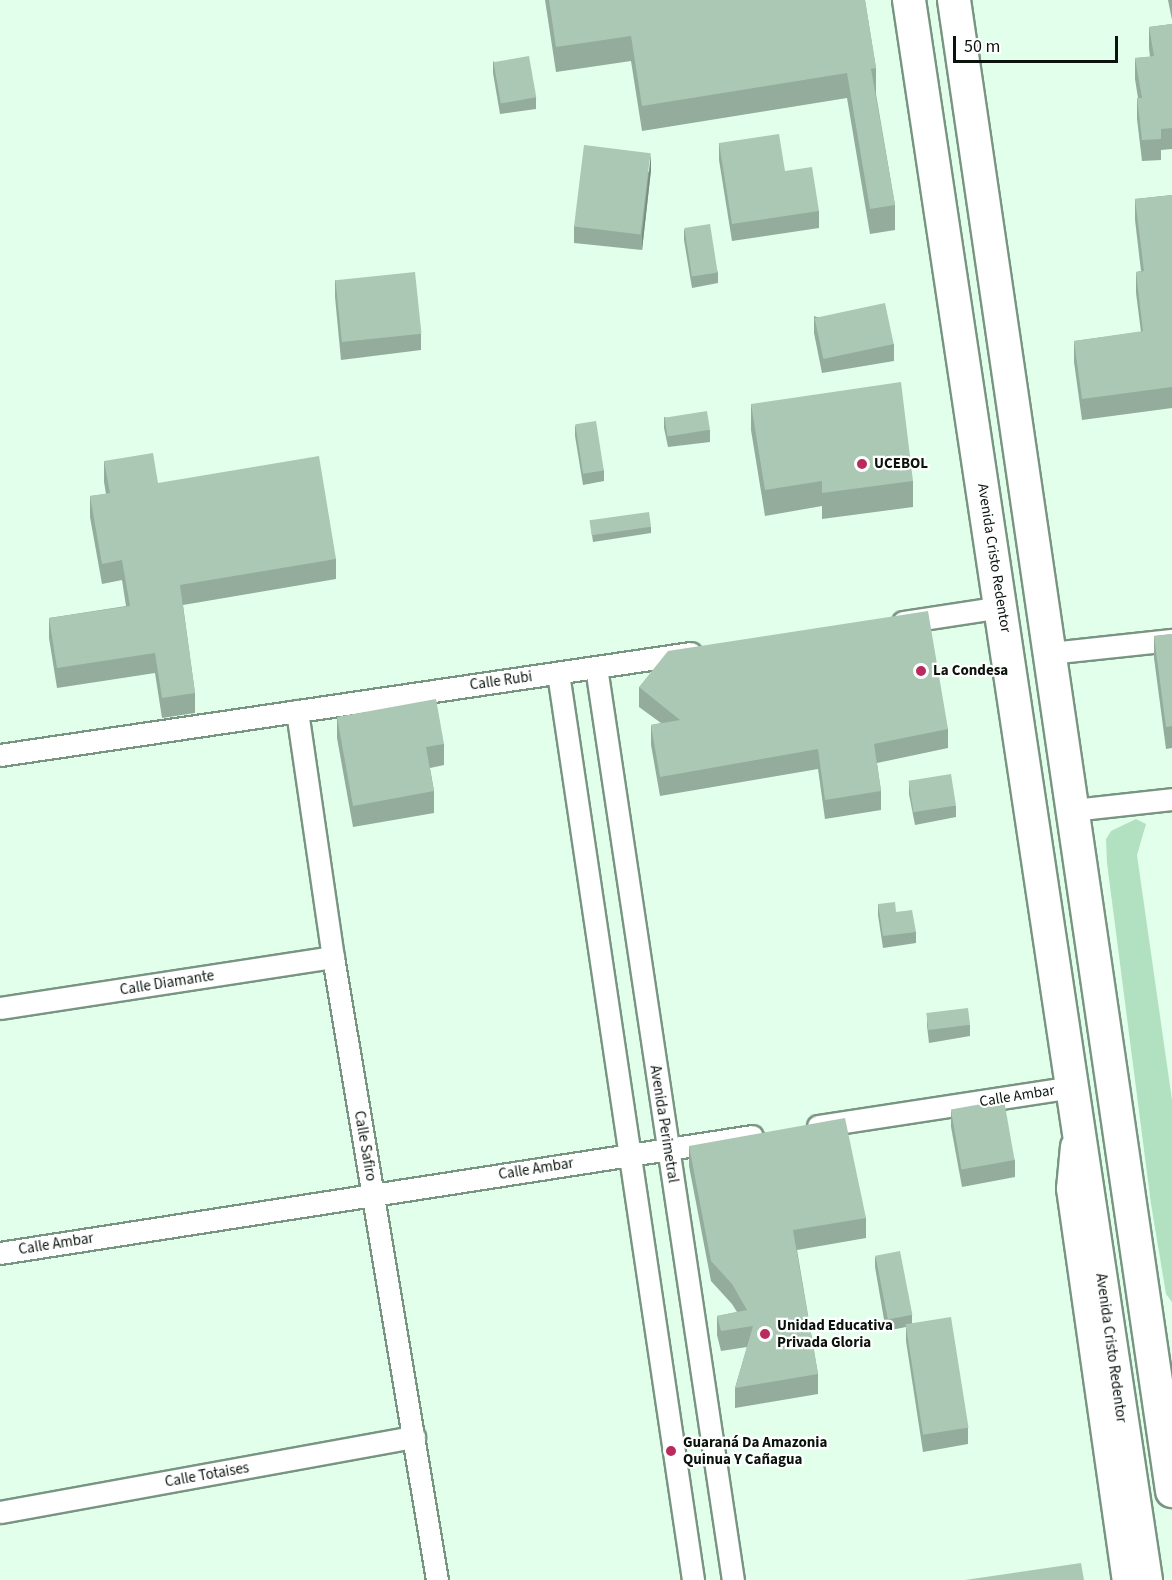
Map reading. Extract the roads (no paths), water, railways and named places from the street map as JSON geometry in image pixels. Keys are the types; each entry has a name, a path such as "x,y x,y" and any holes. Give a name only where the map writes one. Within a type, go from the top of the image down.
{"highway":[{"name":"Avenida Cristo Redentor","path":"909,0 1002,607 1146,1580"},
{"path":"954,0 1172,1491"}],"main road":[{"name":"Avenida Cristo Redentor","path":"1075,1101 1070,1188 1126,1580"},
{"path":"1116,1104 1139,1175 1172,1383"}],"street":[{"path":"886,624 1002,607"},
{"path":"1050,653 1172,640"},
{"name":"Calle Rubi","path":"0,755 712,650"},
{"name":"Avenida Perimetral","path":"596,667 733,1580"},
{"path":"558,673 693,1580"},
{"name":"Calle Safiro","path":"297,711 333,957 437,1580"},
{"path":"1073,810 1172,799"},
{"name":"Calle Diamante","path":"0,1008 333,957"},
{"name":"Calle Ambar","path":"793,1130 1075,1101"},
{"name":"Calle Ambar","path":"0,1253 770,1133"},
{"name":"Calle Totaises","path":"0,1512 414,1437"}],"place":[{"name":"UCEBOL","path":"862,464"},
{"name":"La Condesa","path":"921,671"},
{"name":"Unidad Educativa Privada Gloria","path":"765,1334"},
{"name":"Guaraná Da Amazonia Quinua Y Cañagua","path":"671,1451"}]}
